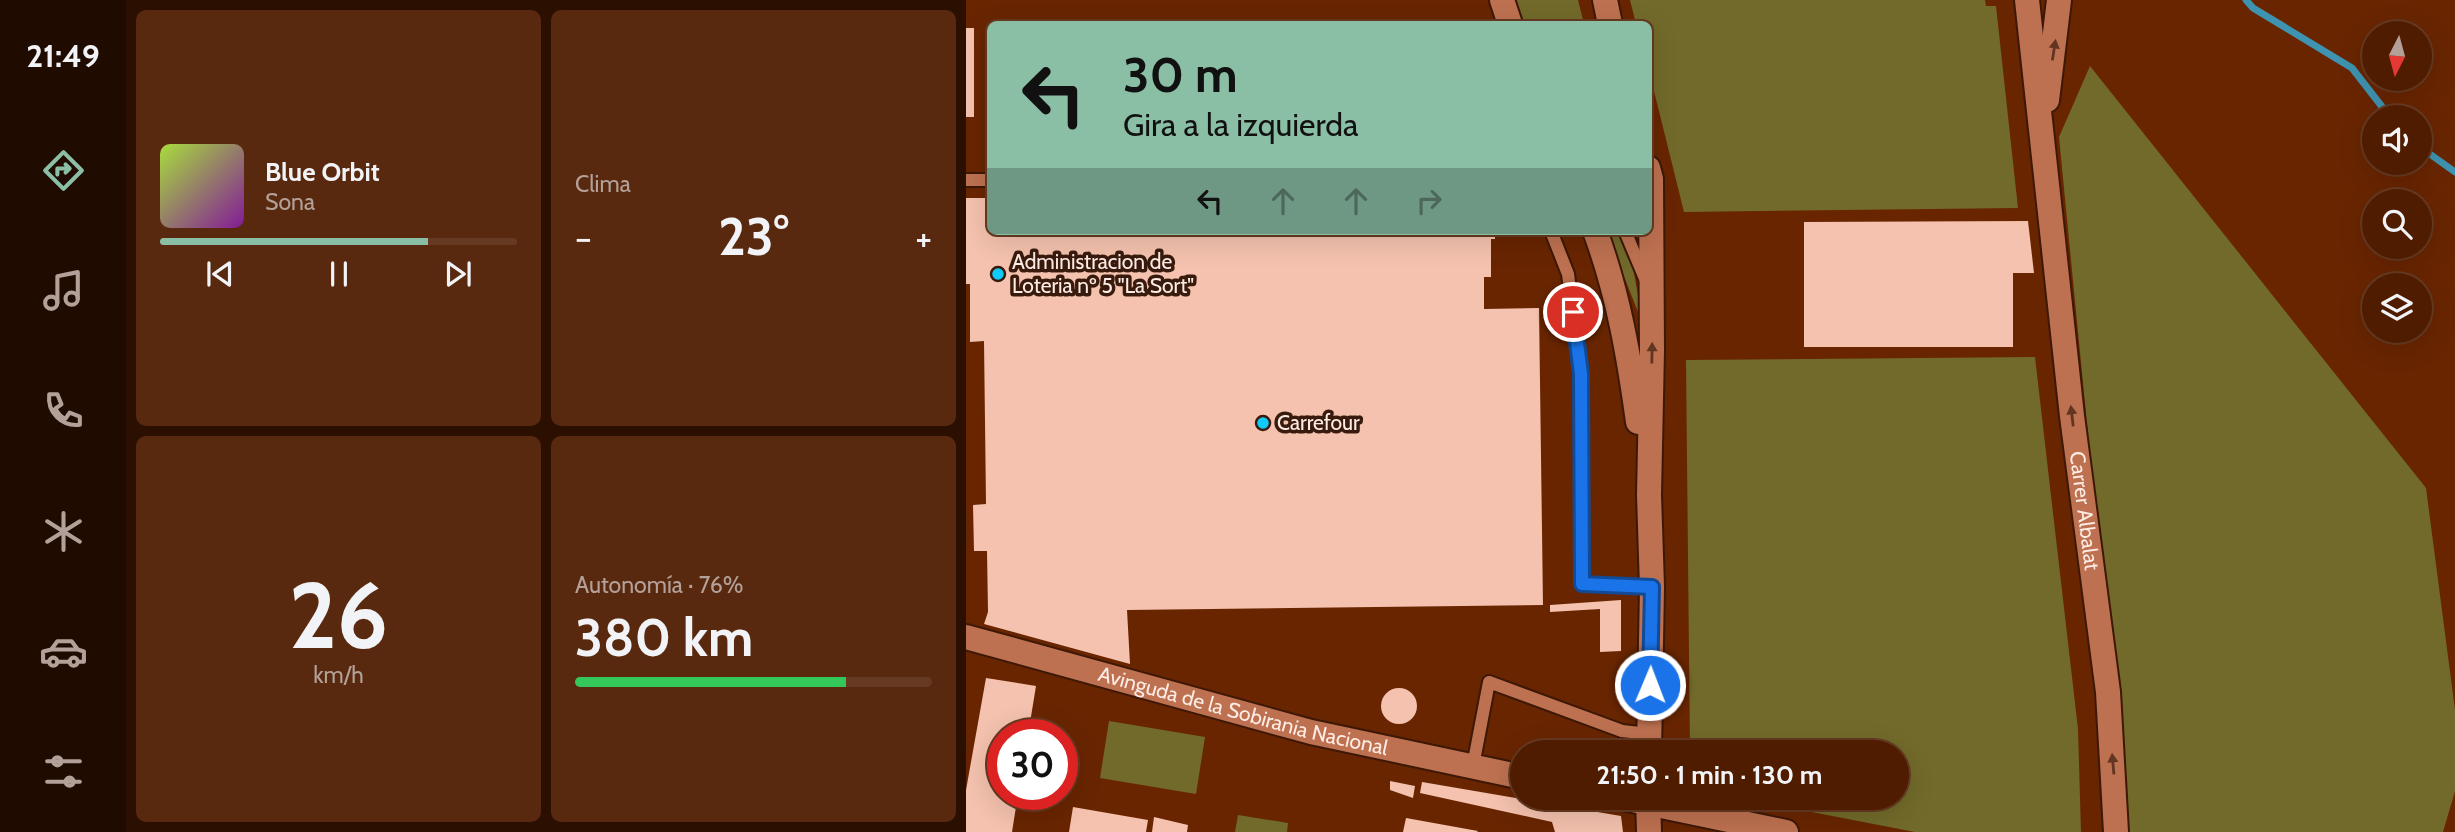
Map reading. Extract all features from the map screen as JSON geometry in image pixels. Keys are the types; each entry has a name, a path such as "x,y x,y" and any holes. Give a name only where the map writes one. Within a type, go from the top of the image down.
{"street":[{"path":"1502,0 1509,21"},
{"path":"1605,0 1609,21"},
{"name":"Carrer Albalat","path":"2027,0 2072,416 2108,691 2116,832"},
{"name":"Carrer Albalat","path":"2047,191 2046,123 2059,0"},
{"path":"1596,235 1615,288 1628,346 1649,495"},
{"path":"1649,740 1652,587 1649,495 1651,235"},
{"name":"Avinguda de la Sobirania Nacional","path":"966,637 1311,732 1510,774"},
{"path":"1648,810 1649,832"},
{"path":"1688,810 1786,832"}],"lane":[{"path":"966,180 987,180"},
{"path":"1553,235 1568,274 1581,374 1582,584 1652,587"},
{"path":"1627,235 1651,294"},
{"path":"1472,766 1489,682 1642,740"}],"shaded area":[{"path":"1514,0 1578,0 1583,21 1523,21"},
{"path":"1630,0 1985,0 1986,6 1996,6 2018,208 1684,212 1652,83 1652,21 1635,21"},
{"path":"2090,66 2426,488 2455,710 2455,791 2443,832 2121,832 2117,732 2059,137"},
{"path":"1608,235 1627,235 1644,327"},
{"path":"2035,357 2078,729 2081,832 1915,832 1801,810 1909,810 1909,740 1690,740 1686,360"},
{"path":"1109,721 1205,737 1196,794 1100,778"},
{"path":"1238,815 1288,823 1287,832 1235,832"}],"building":[{"path":"966,28 974,28 974,117 966,117"},
{"name":"Carrefour","path":"966,198 987,198 987,235 1495,235 1495,239 1491,239 1491,277 1484,277 1484,309 1539,308 1543,605 1127,610 1130,664 984,624 988,612 987,551 974,551 973,505 986,504 984,341 970,342 970,284 966,284"},
{"path":"2028,221 2034,273 2013,273 2013,347 1804,347 1804,222"},
{"path":"1621,600 1621,651 1600,652 1600,609 1550,612 1550,605"},
{"path":"986,678 1036,686 1031,719 987,719 987,810 1015,810 1012,832 966,832 966,790"},
{"path":"1399,688 1412,693 1417,706 1412,719 1399,724 1386,719 1381,706 1386,693"},
{"path":"1390,781 1415,786 1413,798 1390,790"},
{"path":"1422,782 1510,797 1510,810 1586,810 1621,816 1623,832 1555,832 1552,822 1420,793"},
{"path":"1078,808 1148,820 1146,832 1069,832 1073,810"},
{"path":"1154,817 1188,825 1187,832 1152,832"},
{"path":"1406,818 1478,831 1403,832"}],"waterway":[{"path":"2246,0 2253,8 2352,68 2381,105"},
{"path":"2432,156 2455,172"}],"place":[{"name":"Administracion de Loteria nº 5 \"La Sort\"","path":"998,274"},
{"name":"Carrefour","path":"1263,423"}],"route":[{"path":"1573,312 1581,374 1582,584 1652,587 1650,685"}]}
